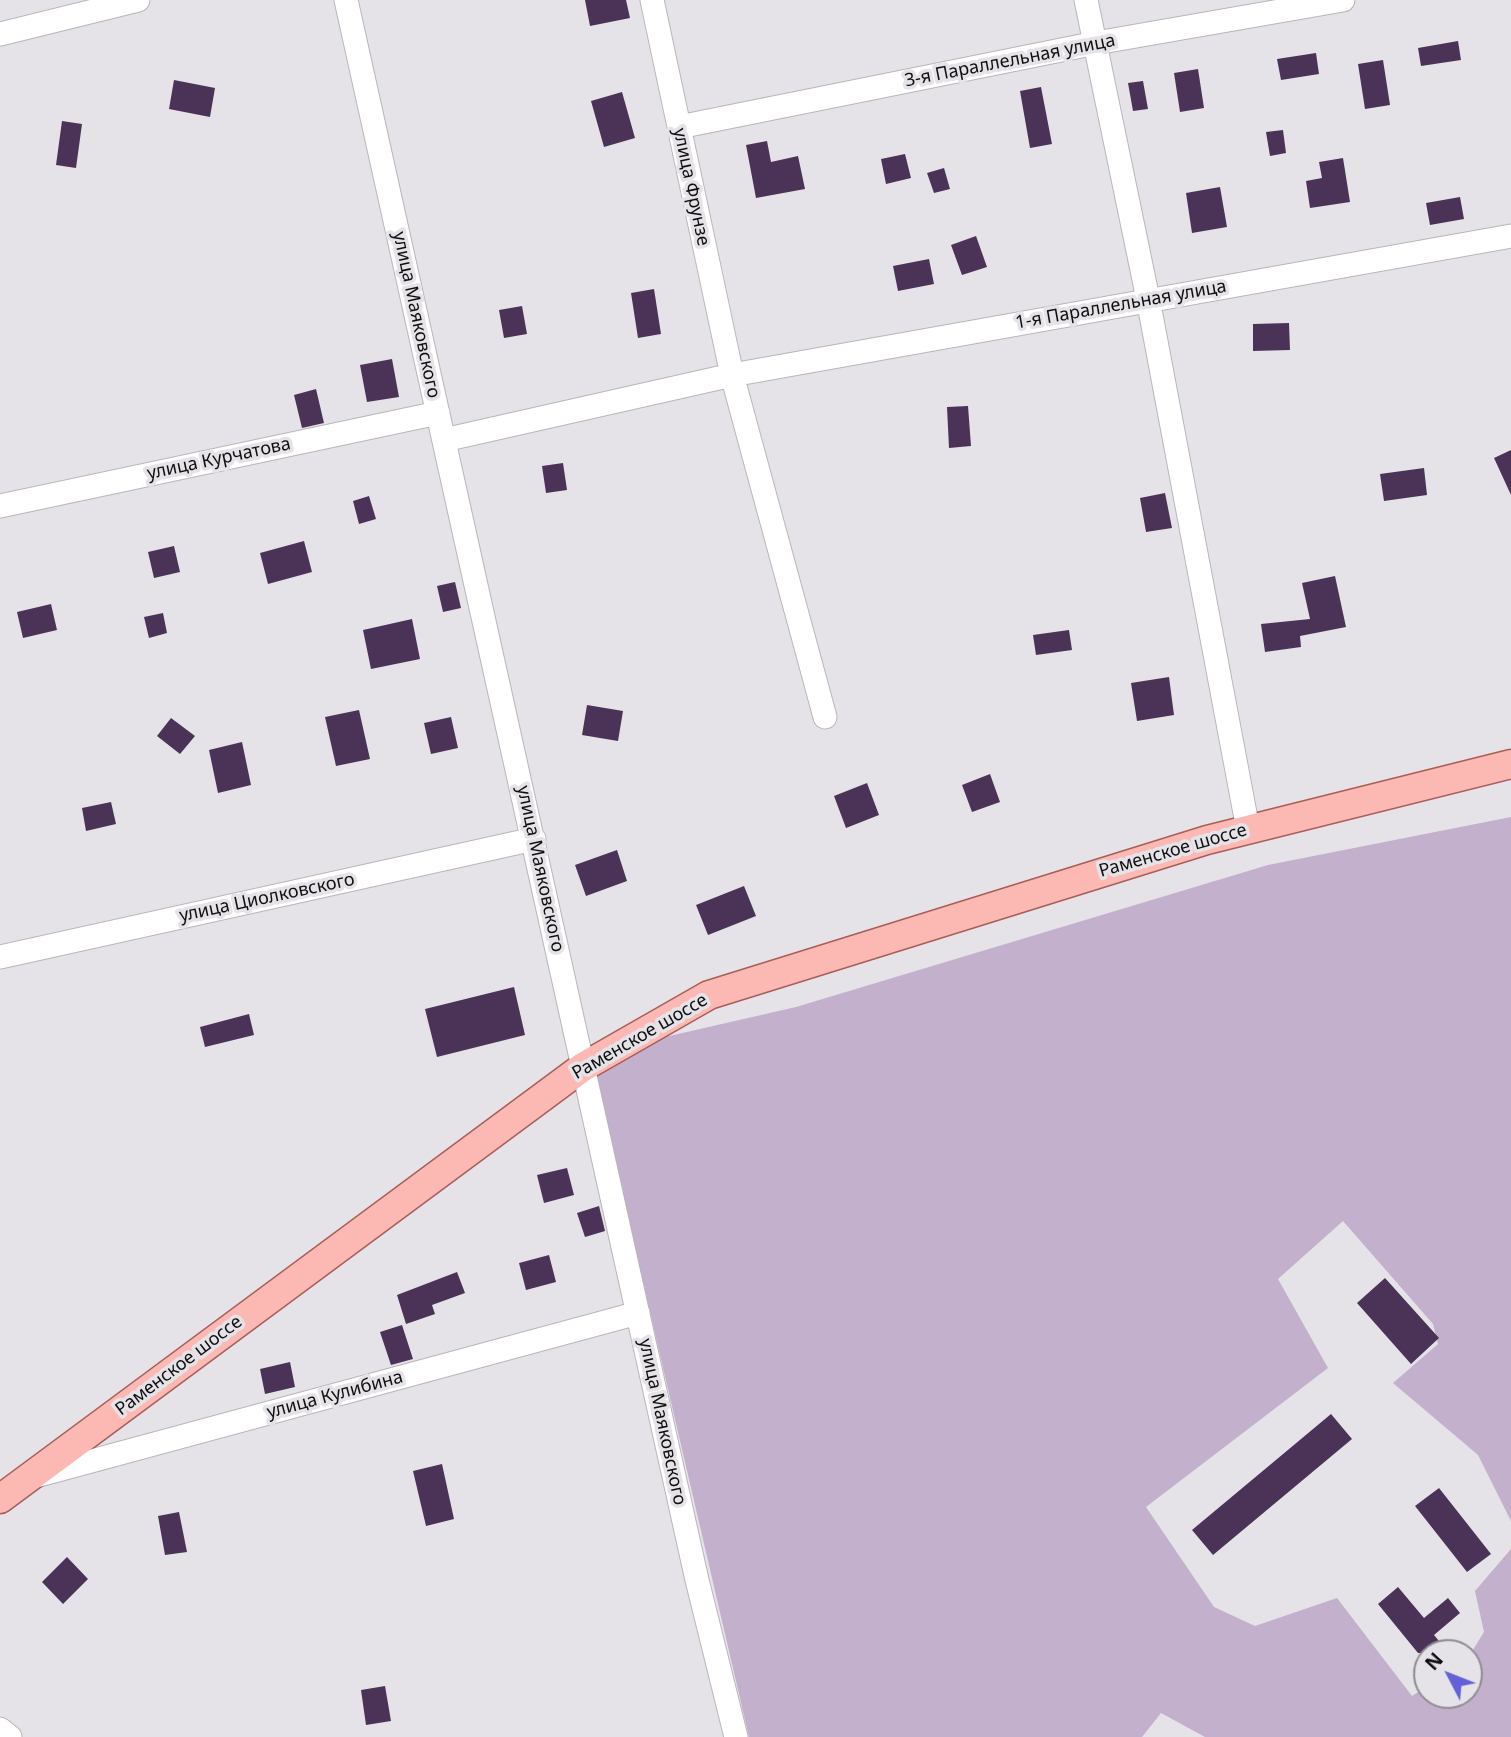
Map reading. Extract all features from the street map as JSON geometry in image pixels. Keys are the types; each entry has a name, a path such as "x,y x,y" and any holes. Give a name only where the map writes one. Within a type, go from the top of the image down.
{"main road":[{"name":"Раменское шоссе","path":"0,1499 583,1067 709,995 1248,829 1511,764"}],"street":[{"path":"0,34 138,0"},
{"name":"улица Маяковского","path":"346,0 638,1313 736,1737"},
{"name":"улица Фрунзе","path":"652,0 732,375 825,717"},
{"path":"1086,0 1148,299 1248,829"},
{"name":"3-я Параллельная улица","path":"678,127 1096,43 1343,0"},
{"name":"1-я Параллельная улица","path":"732,375 1511,236"},
{"path":"444,440 732,375"},
{"name":"улица Курчатова","path":"0,506 438,413"},
{"name":"улица Циолковского","path":"0,957 534,839"},
{"name":"улица Кулибина","path":"33,1477 638,1313"},
{"path":"0,1729 10,1737"}],"shaded area":[{"path":"1511,817 1511,1521 1478,1455 1393,1383 1438,1344 1433,1324 1343,1221 1278,1279 1328,1368 1146,1507 1214,1607 1255,1626 1337,1598 1413,1695 1413,1709 1483,1709 1483,1639 1480,1639 1484,1632 1475,1591 1511,1549 1511,1737 1205,1737 1161,1713 1142,1737 749,1737 594,1071 665,1037 796,1007 1268,865"}],"building":[{"path":"585,0 626,0 630,18 590,26"},
{"path":"1458,41 1461,60 1421,66 1418,48"},
{"path":"1316,53 1319,74 1281,80 1277,59"},
{"path":"1383,60 1390,105 1365,109 1358,64"},
{"path":"1198,69 1204,108 1180,112 1174,73"},
{"path":"174,80 215,88 210,117 169,109"},
{"path":"1143,81 1148,109 1133,111 1128,83"},
{"path":"1041,87 1052,144 1030,148 1020,91"},
{"path":"622,92 635,138 604,147 591,101"},
{"path":"62,121 82,124 76,168 56,165"},
{"path":"1283,130 1286,153 1270,156 1266,132"},
{"path":"767,141 771,162 798,156 805,189 756,198 746,145"},
{"path":"905,154 911,178 886,184 881,159"},
{"path":"1343,158 1350,202 1310,208 1306,181 1322,178 1319,162"},
{"path":"944,168 950,189 934,193 927,173"},
{"path":"1220,187 1227,227 1192,233 1186,193"},
{"path":"1460,197 1464,219 1430,225 1426,203"},
{"path":"976,236 987,267 962,275 951,245"},
{"path":"929,259 934,284 898,291 893,266"},
{"path":"654,289 661,334 638,338 631,293"},
{"path":"522,306 527,334 504,338 499,310"},
{"path":"1289,323 1290,350 1253,351 1253,324"},
{"path":"392,359 399,397 367,402 360,365"},
{"path":"316,389 324,423 302,428 294,395"},
{"path":"968,406 971,446 949,448 947,407"},
{"path":"1511,450 1511,495 1494,458"},
{"path":"563,463 567,490 546,493 542,466"},
{"path":"1424,468 1427,495 1384,501 1380,474"},
{"path":"1165,493 1172,528 1146,532 1140,498"},
{"path":"369,496 376,519 359,524 353,501"},
{"path":"304,541 312,572 268,584 260,553"},
{"path":"174,546 180,572 154,578 148,552"},
{"path":"1335,576 1346,627 1300,636 1301,647 1265,652 1261,624 1310,619 1302,583"},
{"path":"455,582 461,608 443,612 437,586"},
{"path":"51,604 57,630 23,638 17,612"},
{"path":"163,613 167,633 149,638 144,617"},
{"path":"412,619 420,659 371,669 363,630"},
{"path":"1069,630 1072,650 1036,655 1033,635"},
{"path":"1169,677 1174,715 1137,721 1131,683"},
{"path":"587,705 623,711 618,741 582,735"},
{"path":"359,710 370,759 336,766 325,717"},
{"path":"451,717 458,748 431,754 424,723"},
{"path":"171,718 195,736 180,754 157,736"},
{"path":"242,742 251,785 218,793 209,750"},
{"path":"990,774 1000,802 972,812 962,785"},
{"path":"867,783 879,815 846,828 834,796"},
{"path":"111,802 116,824 86,831 82,808"},
{"path":"617,850 627,881 586,896 575,865"},
{"path":"744,886 756,916 708,935 696,905"},
{"path":"514,987 525,1035 437,1057 425,1009"},
{"path":"249,1014 254,1035 205,1047 200,1027"},
{"path":"567,1168 574,1195 544,1203 537,1175"},
{"path":"599,1206 605,1231 585,1237 577,1213"},
{"path":"549,1255 556,1282 526,1290 519,1263"},
{"path":"457,1272 465,1293 432,1305 435,1314 406,1324 397,1295"},
{"path":"1385,1278 1439,1338 1411,1364 1357,1303"},
{"path":"402,1325 413,1359 391,1365 380,1332"},
{"path":"290,1362 295,1387 265,1394 260,1369"},
{"path":"1331,1414 1352,1439 1213,1555 1192,1530"},
{"path":"442,1464 454,1519 426,1526 413,1471"},
{"path":"1439,1488 1491,1554 1467,1572 1415,1506"},
{"path":"179,1512 187,1552 165,1555 158,1516"},
{"path":"67,1557 88,1579 63,1604 42,1582"},
{"path":"1398,1587 1424,1618 1448,1598 1460,1613 1434,1635 1437,1639 1413,1639 1413,1647 1378,1604"},
{"path":"385,1686 391,1721 366,1725 361,1690"}]}
